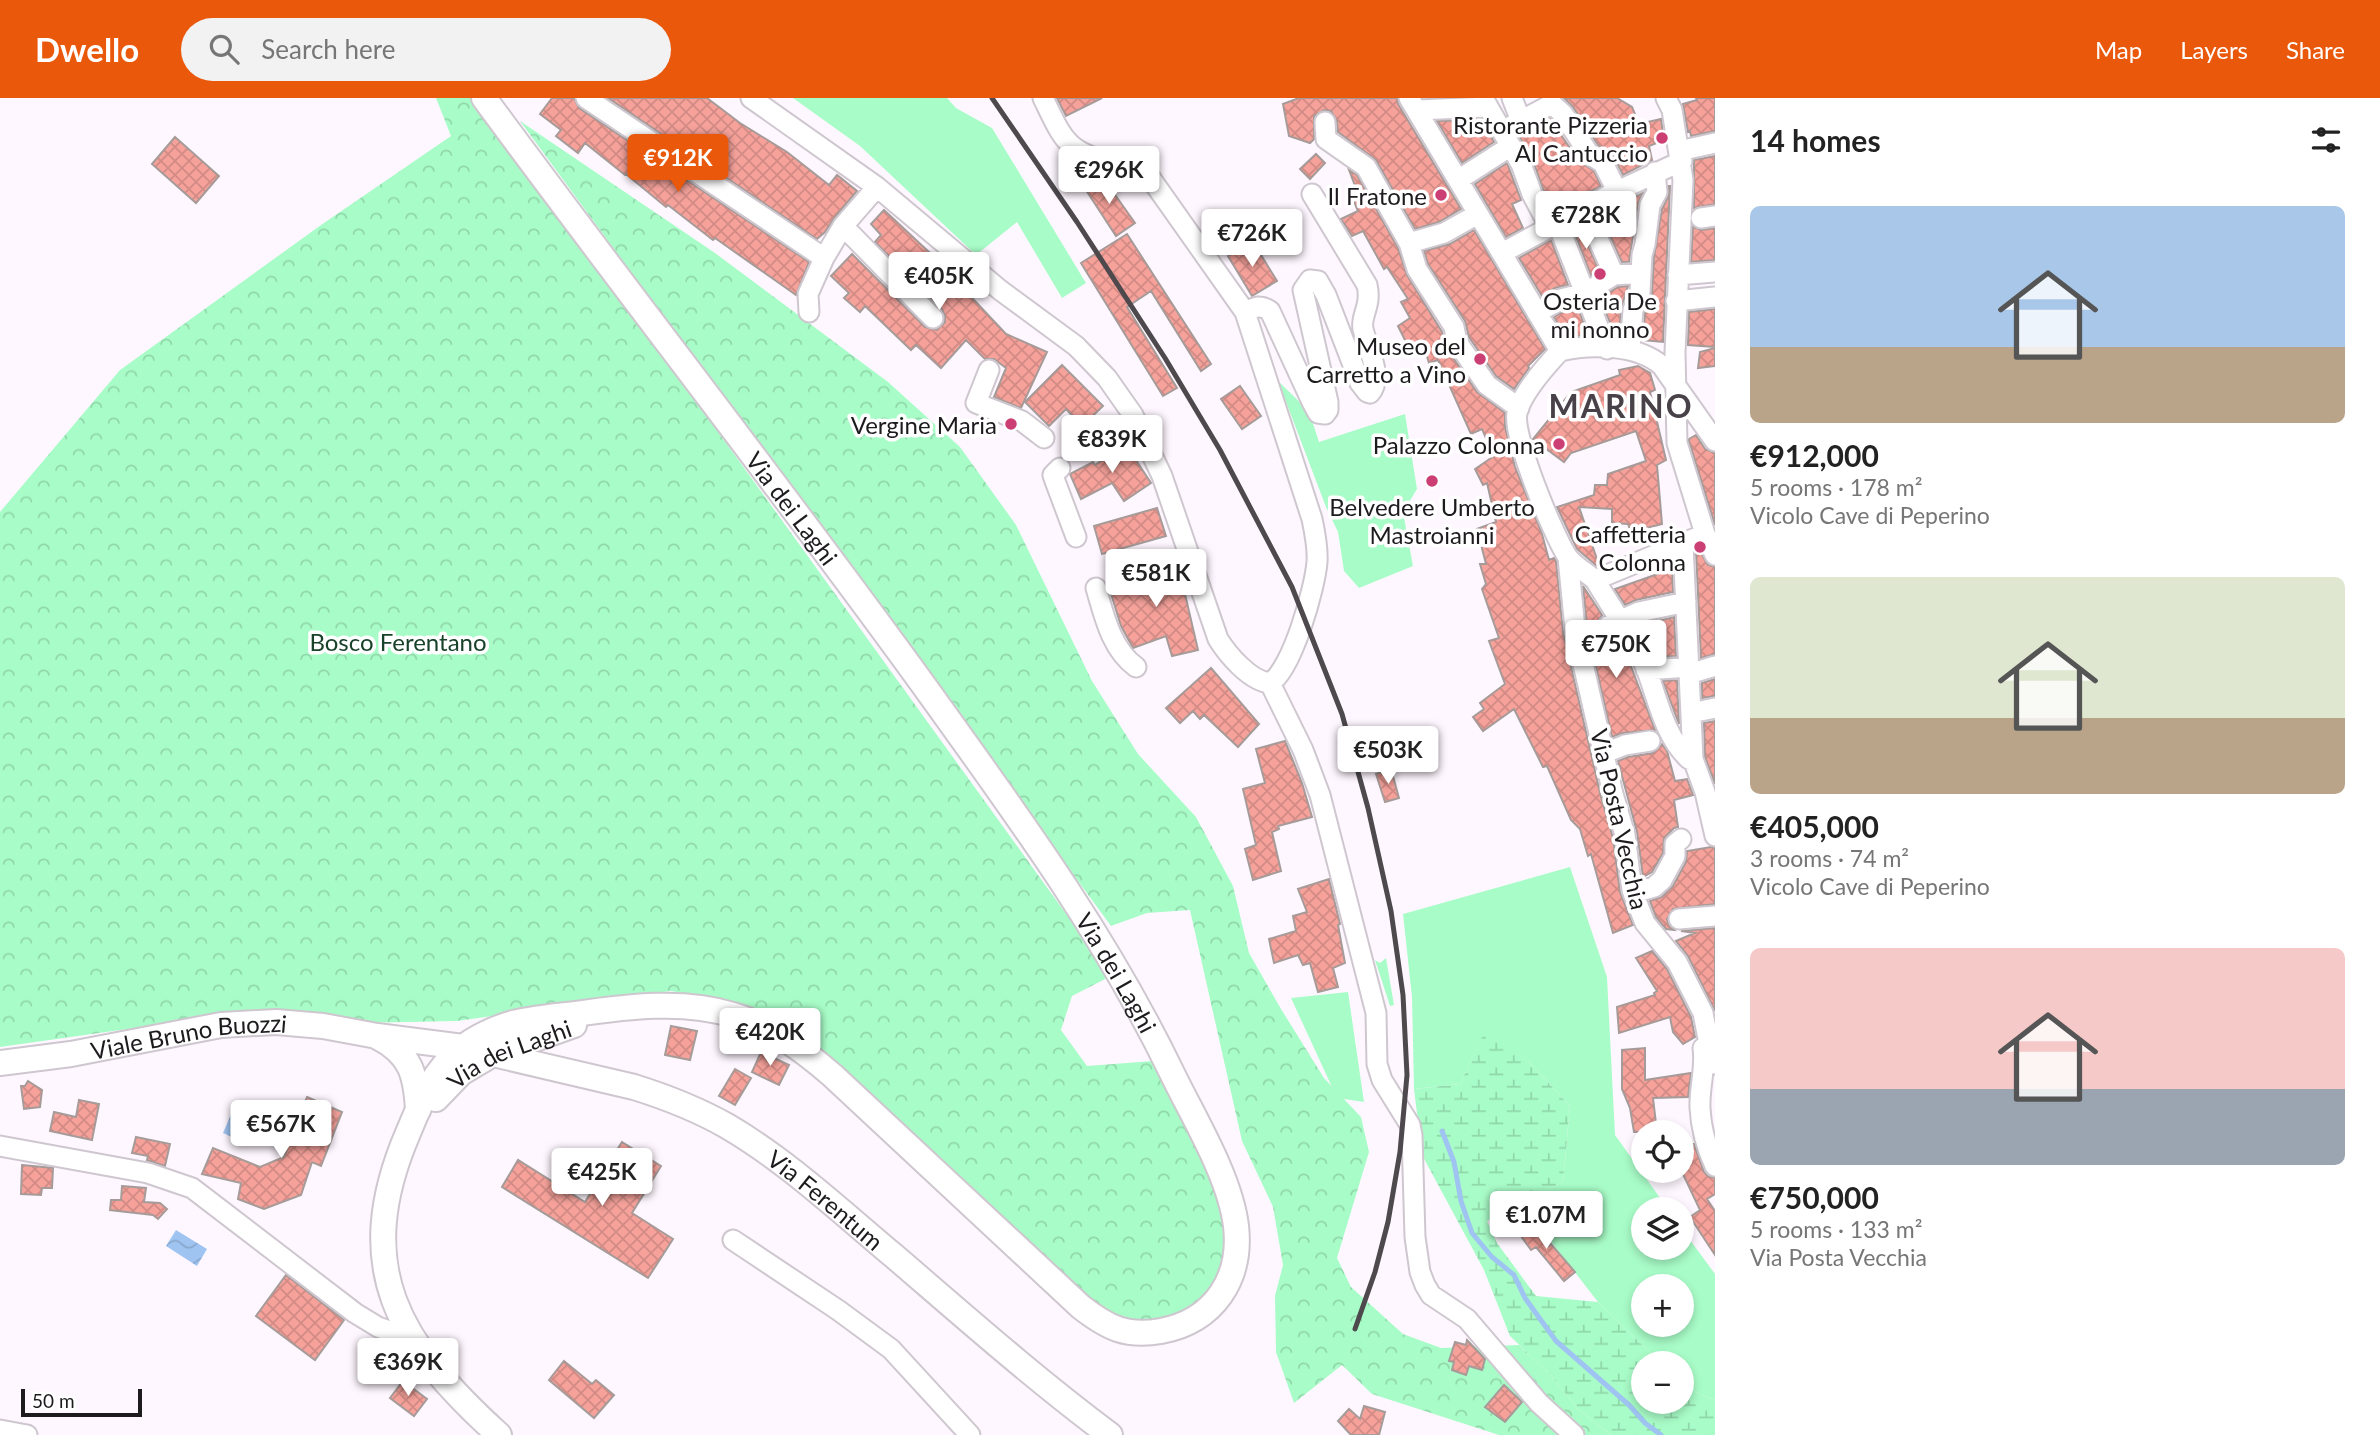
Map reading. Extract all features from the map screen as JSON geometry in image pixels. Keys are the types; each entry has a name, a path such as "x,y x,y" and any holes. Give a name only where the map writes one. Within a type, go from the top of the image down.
{"main road":[{"name":"Via dei Laghi","path":"484,98 892,641 1083,911 1147,1023 1225,1184 1234,1212 1237,1240 1235,1262 1227,1283 1210,1308 1185,1325 1141,1334 1115,1328 1097,1320 1070,1298 844,1085 793,1044 754,1023 722,1012 679,1007 561,1015 512,1023 463,1047 437,1073 414,1117 391,1177 383,1226 384,1260 392,1298 402,1324 444,1379 499,1435"},
{"name":"Via dei Laghi","path":"414,1117 461,1073 493,1054 624,1009"},
{"name":"Viale Bruno Buozzi","path":"0,1063 71,1054 249,1022 311,1025 377,1037"},
{"path":"377,1037 457,1031 512,1023"},
{"path":"566,1027 559,1044 561,1057 581,1074"},
{"path":"377,1037 397,1049 411,1067 415,1084 414,1117"},
{"name":"Via Ferentum","path":"377,1037 463,1047 581,1074 634,1087 715,1119 749,1140 814,1189 1034,1377 1110,1435"},
{"path":"441,1094 491,1074 544,1067"}],"street":[{"path":"586,98 824,258"},
{"path":"751,98 877,187 1000,290 1076,346 1108,378 1128,407 1157,464 1218,639 1226,651 1251,674 1270,683 1278,678 1285,667 1305,615 1316,571 1317,550 1308,507 1245,312 1149,176 1139,170 1094,159 1069,145 1043,98"},
{"path":"1512,98 1521,121"},
{"path":"1560,351 1413,104 1486,102 1521,164 1532,194 1553,224 1607,349"},
{"path":"1458,180 1506,139 1521,121 1552,104 1563,114 1589,154 1603,163 1617,191"},
{"path":"1669,104 1681,156 1683,180 1674,384 1677,443 1705,534 1715,555"},
{"path":"1325,122 1326,139 1366,167 1409,243 1417,269 1454,327 1457,342 1488,385 1525,405"},
{"path":"1502,253 1681,156 1715,143"},
{"path":"1630,349 1633,310 1640,292 1642,255 1650,205 1657,192 1655,172"},
{"path":"809,312 808,293 824,258 843,226 877,187"},
{"path":"1245,312 1257,306 1264,306 1270,311 1312,402 1318,413 1325,414 1328,402 1303,290 1310,280 1318,281 1360,383 1368,393 1374,389 1374,371 1362,326 1369,300 1367,285 1312,194"},
{"path":"1584,208 1614,275"},
{"path":"1409,243 1444,233 1478,214"},
{"path":"843,226 933,318"},
{"path":"1678,275 1715,271"},
{"path":"1537,313 1561,299 1585,293 1614,275 1641,273"},
{"path":"1676,301 1715,297"},
{"path":"1675,352 1664,358 1652,357 1630,349 1578,347 1560,351 1546,365 1525,405 1532,480 1568,558 1595,580 1613,623 1646,670 1666,726 1687,758 1693,759"},
{"path":"1652,357 1709,420 1715,442"},
{"path":"989,370 976,403 1022,421 1044,438"},
{"path":"1060,468 1053,475 1076,537"},
{"path":"1595,580 1705,534"},
{"path":"1683,544 1693,759 1710,790 1715,835"},
{"name":"Via Posta Vecchia","path":"1568,558 1575,629 1625,835 1633,893 1645,923 1677,962 1704,1014 1715,1064"},
{"path":"1096,588 1116,644 1136,667"},
{"path":"1613,623 1639,612 1686,602"},
{"path":"1646,670 1689,670 1715,666"},
{"path":"1270,683 1303,750 1320,795 1376,1013 1377,1064 1382,1080 1410,1125 1415,1237 1420,1272 1425,1285 1431,1295 1467,1319 1539,1403 1574,1435"},
{"path":"1691,713 1715,708"},
{"path":"1605,753 1625,745 1650,741"},
{"path":"1633,893 1654,887 1662,880 1675,856 1675,844 1681,839"},
{"path":"1679,919 1715,916"},
{"path":"1704,1014 1700,1107 1709,1153 1715,1166"},
{"path":"0,1146 148,1173 192,1188 355,1313 378,1327 412,1339"},
{"path":"733,1240 891,1349 970,1435"},
{"path":"0,1430 27,1435"}],"green space":[{"name":"Bosco Ferentano","path":"436,98 476,98 490,116 1111,976 1072,996 1061,1030 1087,1066 1153,1061 1217,1181 1229,1259 1207,1298 1191,1316 1147,1328 1115,1323 791,1030 731,1001 671,991 457,1021 360,1023 308,1012 262,1010 0,1047 0,512 120,370 321,225 451,136"},
{"path":"793,98 947,98 956,108 992,128 1086,283 1062,298 1017,222 976,255 860,146"},
{"path":"520,121 715,253 888,382 960,447 1016,525 1092,681 1138,754 1196,817 1233,886 1249,953 1281,1009 1324,1078 1361,1117 1369,1152 1337,1258 1351,1287 1403,1334 1441,1348 1519,1345 1551,1376 1579,1410 1611,1435 1499,1435 1372,1394 1342,1365 1294,1403 1276,1352 1275,1296 1283,1265 1273,1207 1242,1141 1190,910 1147,913 1111,926"},
{"path":"1278,381 1309,411 1319,442 1405,414 1417,489 1403,512 1413,566 1359,588 1344,571 1338,532"},
{"path":"1570,867 1607,977 1615,1135 1631,1157 1631,1183 1649,1183 1659,1197 1631,1197 1631,1260 1694,1260 1694,1245 1715,1274 1715,1400 1694,1390 1694,1351 1649,1351 1634,1337 1694,1337 1694,1274 1631,1274 1631,1334 1598,1302 1521,1203 1563,1182 1570,1106 1529,1062 1484,1034 1460,1084 1414,1089 1412,997 1403,914"},
{"path":"1386,958 1394,1005 1390,1006 1375,960 1380,963"},
{"path":"1348,992 1364,1102 1337,1098 1291,998"},
{"path":"1484,1033 1529,1062 1570,1106 1563,1182 1487,1221 1497,1243 1536,1296 1598,1302 1631,1337 1649,1351 1631,1351 1631,1414 1694,1414 1694,1390 1715,1400 1715,1435 1611,1435 1579,1410 1551,1376 1510,1336 1484,1270 1422,1155 1414,1089 1460,1084"}],"water":[{"path":"235,1105 267,1118 262,1131 250,1126 243,1142 223,1133"},
{"path":"176,1230 207,1249 197,1266 166,1246"}],"building":[{"path":"552,98 574,98 579,108 809,262 796,295 715,238 713,240 668,205 666,207 585,143 578,153 556,136 561,130 540,114"},
{"path":"608,98 707,98 740,123 787,152 829,185 837,175 857,191 817,239"},
{"path":"1057,98 1102,98 1066,116"},
{"path":"1299,98 1397,98 1398,104 1461,209 1439,222 1415,229 1376,160 1338,132 1337,121 1331,111 1324,110 1314,116 1314,139 1310,143 1289,136 1283,104"},
{"path":"1564,98 1617,98 1632,107 1639,124 1661,119 1664,140 1649,146 1652,160 1623,175 1614,157 1598,145"},
{"path":"1696,98 1715,98 1715,131 1691,136 1683,104 1697,100"},
{"path":"1550,119 1579,161 1594,171 1601,186 1555,210 1519,136"},
{"path":"1481,120 1494,142 1462,163 1437,121"},
{"path":"175,137 219,176 196,203 152,164"},
{"path":"1316,154 1325,163 1310,179 1300,169"},
{"path":"1715,156 1715,204 1694,208 1694,160"},
{"path":"1507,163 1521,200 1512,204 1523,228 1506,237 1475,184"},
{"path":"1349,170 1357,175 1398,248 1407,275 1442,332 1447,349 1477,392 1505,413 1505,427 1515,467 1542,534 1549,560 1554,558 1556,561 1563,632 1613,838 1620,892 1633,925 1613,933 1591,854 1588,856 1580,829 1571,820 1547,766 1543,767 1514,709 1483,731 1473,717 1484,709 1480,703 1505,684 1489,641 1499,638 1482,589 1486,584 1480,564 1486,564 1477,529 1496,522 1487,483 1483,485 1475,469 1494,456 1482,429 1471,434 1438,360 1429,363 1425,350 1412,354 1398,326 1410,318 1401,302 1408,299 1387,267 1384,269 1363,231 1352,236 1341,219 1358,211 1348,187 1360,199"},
{"path":"1101,175 1135,223 1116,236 1084,187"},
{"path":"1669,186 1663,342 1643,340 1645,313 1652,293 1654,257 1662,209 1668,197"},
{"path":"1643,193 1638,203 1629,262 1622,262 1600,214"},
{"path":"884,210 930,253 1006,334 1047,352 1021,408 994,397 1006,368 994,359 985,359 966,340 941,368 916,345 911,350 865,306 860,312 844,298 849,293 831,276 852,254 925,327 937,330 945,322 942,309 875,242 881,235 871,224"},
{"path":"1579,225 1599,270 1591,275 1573,229"},
{"path":"1693,227 1702,230 1715,228 1715,260 1691,262"},
{"path":"1474,230 1545,349 1528,366 1514,389 1496,376 1469,337 1465,321 1428,264 1424,251 1450,244"},
{"path":"1127,234 1211,364 1201,371 1151,291 1127,307 1177,388 1163,396 1081,263"},
{"path":"1551,240 1568,285 1555,288 1542,296 1519,258"},
{"path":"1253,242 1277,281 1252,296 1228,256"},
{"path":"1628,286 1621,309 1619,336 1615,335 1600,298 1618,287"},
{"path":"1578,308 1588,335 1566,337 1554,317 1566,310"},
{"path":"1715,309 1715,347 1688,345 1689,312"},
{"path":"1715,348 1715,366 1698,368 1700,352"},
{"path":"1062,365 1103,406 1082,426 1066,409 1049,426 1025,402"},
{"name":"Palazzo Colonna","path":"1638,366 1650,373 1655,390 1650,392 1666,460 1657,465 1662,524 1631,532 1628,524 1612,523 1612,509 1579,507 1599,565 1597,566 1577,549 1557,507 1594,495 1595,485 1607,485 1608,474 1646,461 1636,431 1571,453 1564,462 1533,439 1571,392 1620,375 1619,370"},
{"path":"1240,386 1261,416 1242,429 1221,399"},
{"path":"1696,435 1705,449 1715,453 1715,525 1689,441"},
{"path":"1126,445 1151,483 1124,501 1112,483 1081,499 1070,474 1093,462 1095,465"},
{"path":"1157,508 1166,536 1102,554 1094,526"},
{"path":"1699,550 1708,565 1715,567 1715,654 1701,658 1696,551"},
{"path":"1172,557 1185,594 1198,650 1172,656 1166,636 1133,648 1121,626 1108,584 1146,581 1142,567"},
{"path":"1672,569 1673,592 1625,605 1615,589"},
{"path":"1583,586 1602,615 1596,624 1597,632 1606,638 1616,636 1627,656 1655,730 1623,733 1612,737 1587,627"},
{"path":"1674,617 1676,656 1655,657 1638,626"},
{"path":"1211,668 1259,724 1238,747 1204,715 1200,719 1193,711 1180,723 1166,708"},
{"path":"1715,679 1715,696 1702,698 1702,683"},
{"path":"1677,680 1679,724 1663,681"},
{"path":"1715,721 1715,784 1705,757 1704,723"},
{"path":"1285,741 1312,817 1278,826 1279,829 1272,832 1281,871 1253,880 1245,849 1256,845 1243,789 1265,783 1256,749"},
{"path":"1662,744 1667,751 1675,781 1687,779 1693,795 1674,800 1678,827 1664,838 1663,853 1652,872 1643,877 1637,832 1618,761 1653,753"},
{"path":"1391,769 1399,798 1385,802 1376,774"},
{"path":"1715,848 1715,904 1673,909 1667,919 1674,930 1666,929 1656,917 1650,901 1662,897 1673,886 1686,862 1687,851"},
{"path":"1329,879 1340,924 1338,925 1345,963 1333,968 1338,987 1318,992 1310,963 1303,965 1298,955 1274,963 1269,939 1296,931 1293,916 1307,912 1298,889"},
{"path":"1715,928 1715,1011 1688,956 1676,941 1695,933 1681,931"},
{"path":"1652,951 1667,969 1691,1017 1695,1037 1683,1044 1673,1032 1670,1017 1619,1033 1617,1007 1655,995 1657,991 1636,958"},
{"path":"671,1026 697,1031 690,1060 665,1055"},
{"path":"1645,1048 1645,1080 1691,1073 1688,1097 1653,1098 1656,1120 1632,1120 1622,1089 1622,1050"},
{"path":"761,1052 789,1065 779,1085 752,1072"},
{"path":"735,1069 751,1078 735,1105 719,1096"},
{"path":"28,1081 42,1090 40,1107 24,1109 21,1086 25,1086"},
{"path":"307,1097 342,1112 321,1166 312,1162 301,1195 264,1209 238,1199 241,1183 202,1174 213,1148 260,1167 284,1157"},
{"path":"79,1100 99,1104 92,1140 50,1131 54,1112 76,1117"},
{"path":"136,1137 170,1144 165,1166 147,1160 148,1156 132,1153"},
{"path":"622,1142 661,1166 632,1213 673,1239 648,1278 502,1187 518,1160 585,1202"},
{"path":"1694,1144 1704,1172 1715,1178 1715,1194 1707,1199 1715,1211 1715,1255 1694,1223 1694,1214 1700,1210 1687,1183 1694,1183"},
{"path":"22,1165 53,1168 52,1188 42,1188 41,1195 21,1194"},
{"path":"122,1186 146,1188 144,1202 160,1203 167,1209 158,1219 153,1215 110,1210 111,1200 121,1200"},
{"path":"1532,1222 1549,1246 1551,1244 1575,1272 1564,1281 1536,1247 1531,1250 1518,1232"},
{"path":"286,1275 344,1320 315,1360 256,1316"},
{"path":"1467,1340 1485,1359 1482,1370 1469,1366 1466,1375 1452,1370 1454,1362 1449,1361 1455,1342 1466,1345"},
{"path":"564,1361 592,1384 596,1380 614,1395 594,1418 549,1380"},
{"path":"403,1381 427,1399 414,1416 390,1398"},
{"path":"1504,1385 1522,1402 1505,1422 1485,1407"},
{"path":"1364,1406 1385,1412 1379,1435 1351,1435 1338,1421 1349,1409 1360,1419"}],"waterway":[{"path":"1442,1131 1454,1162 1461,1201 1472,1233 1492,1257 1514,1275 1525,1298 1556,1341 1661,1435"}],"railway":[{"path":"992,98 1077,222 1165,358 1220,450 1292,587 1342,714 1368,808 1391,911 1403,995 1407,1075 1400,1152 1388,1222 1375,1272 1355,1329"}],"place":[{"name":"Ristorante Pizzeria Al Cantuccio","path":"1662,138"},
{"name":"Il Fratone","path":"1441,195"},
{"name":"Osteria De mi nonno","path":"1600,274"},
{"name":"Museo del Carretto a Vino","path":"1480,359"},
{"name":"Vergine Maria","path":"1011,424"},
{"name":"Palazzo Colonna","path":"1559,444"},
{"name":"Belvedere Umberto Mastroianni","path":"1432,481"},
{"name":"Caffetteria Colonna","path":"1700,547"}],"district":[{"name":"MARINO","path":"1621,405"}]}
